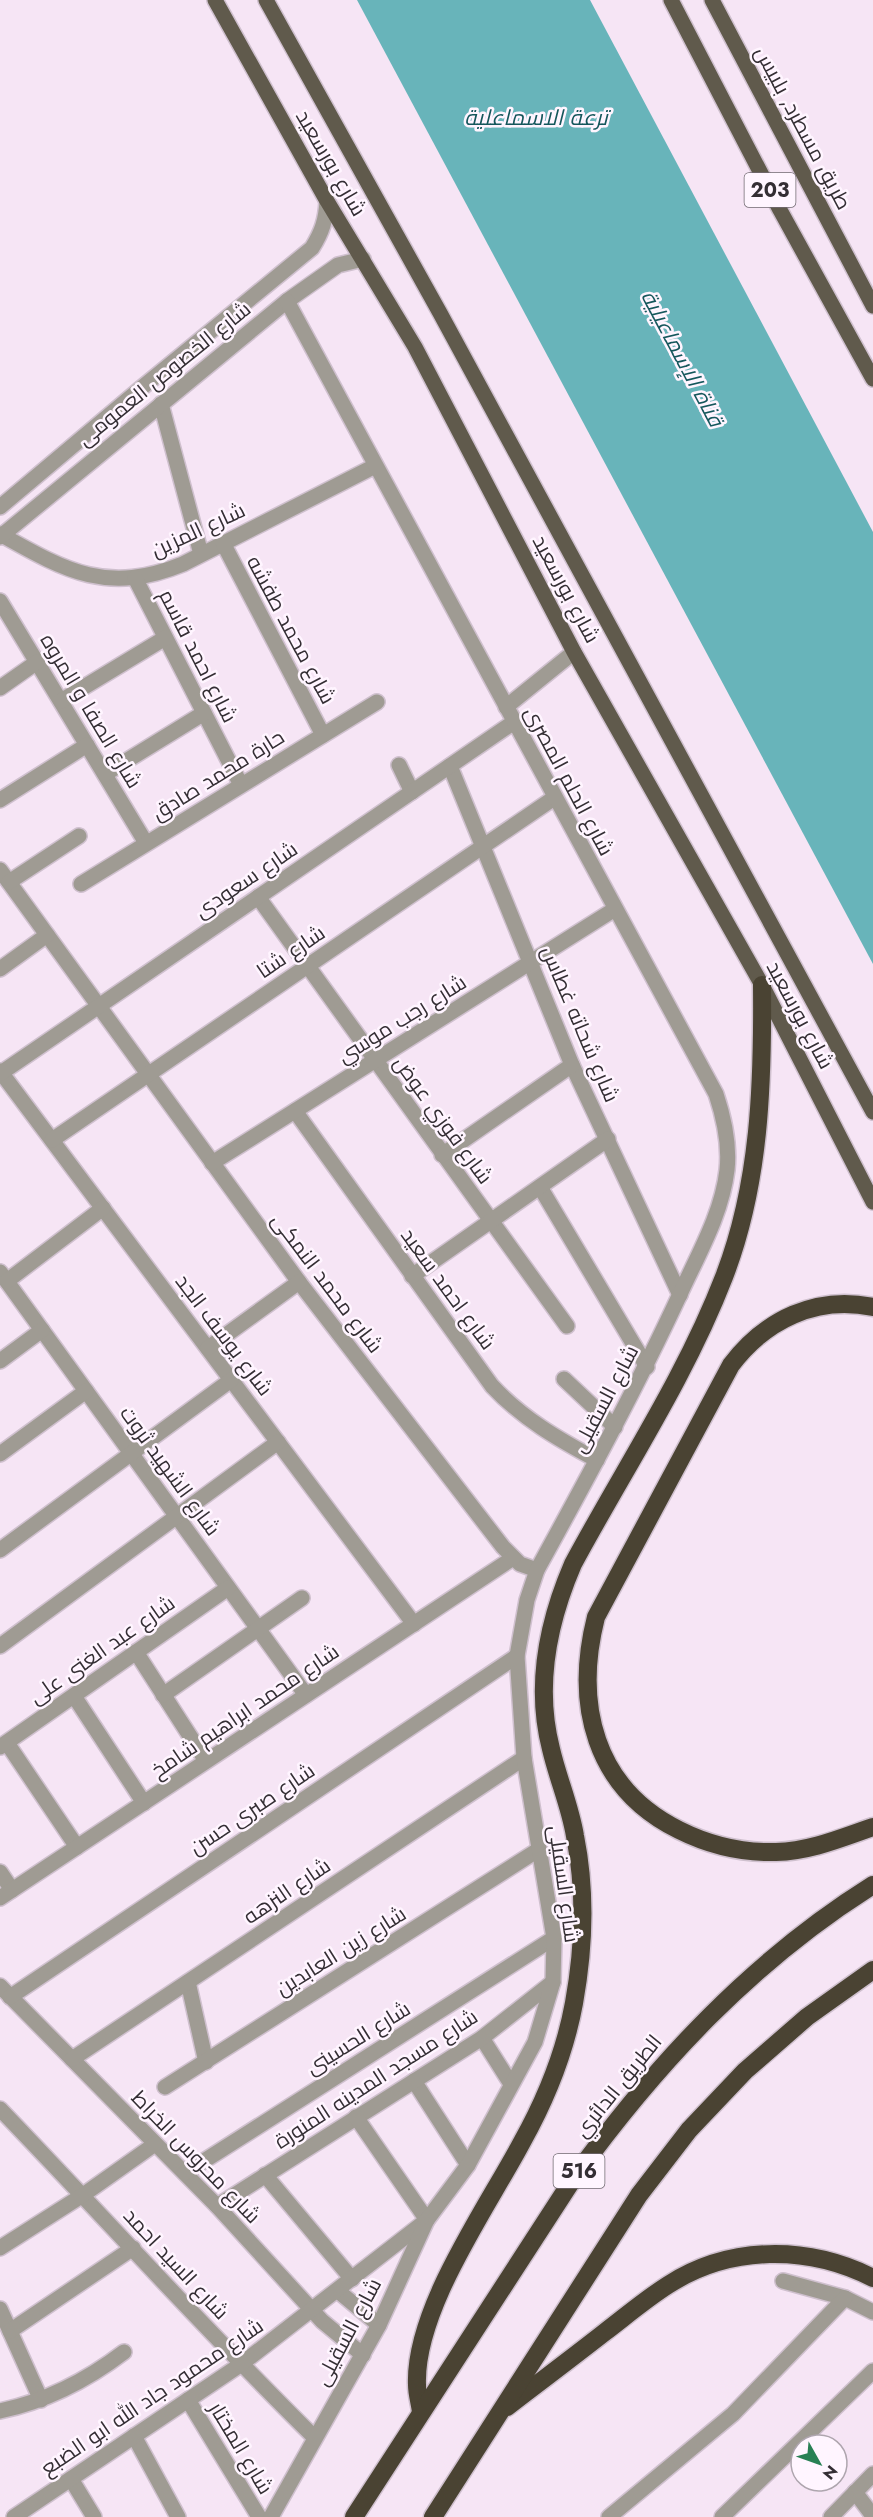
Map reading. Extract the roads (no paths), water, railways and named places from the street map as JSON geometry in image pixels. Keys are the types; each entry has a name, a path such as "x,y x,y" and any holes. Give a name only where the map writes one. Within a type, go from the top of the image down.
{"highway":[{"path":"421,2412 417,2385 419,2361 437,2297 540,2108 566,2040 574,2004 580,1959 582,1900 576,1837 550,1747 545,1716 544,1685 552,1623 560,1593 573,1564 680,1372 724,1276 740,1226 759,1123 763,1061 762,985"},
{"path":"873,1307 844,1304 807,1309 772,1325 742,1350 731,1365 596,1617 587,1659 586,1680 592,1723 608,1765 619,1784 634,1799 670,1825 710,1843 731,1848 777,1852 821,1846 873,1827"},
{"name":"الطريق الدائري","path":"354,2517 575,2176 614,2122 702,2022 751,1977 803,1935 873,1885"},
{"path":"433,2517 639,2195 689,2130 745,2071 807,2017 873,1970"},
{"path":"496,2416 668,2285 705,2266 744,2256 792,2254 838,2263 873,2278"}],"main road":[{"name":"شارع بورسعيد","path":"215,0 327,201 415,347 574,652 762,985 873,1202"},
{"name":"شارع بورسعيد","path":"266,0 440,313 873,1112"},
{"name":"203","path":"671,0 780,210 873,379"},
{"name":"طريق مسطرد, بلبيس","path":"712,0 873,306"}],"street":[{"name":"شارع الخصوص العمومى","path":"0,507 312,248 321,234 326,218 327,201"},
{"name":"شارع الخصوص العمومى","path":"1,535 286,301 338,265 363,259"},
{"name":"شارع الحلم المصرى","path":"286,301 716,1094 724,1118 728,1143 728,1168 716,1216 680,1294"},
{"path":"161,404 201,554"},
{"name":"شارع المزين","path":"1,535 62,567 85,575 110,579 135,578 160,573 201,554 375,466"},
{"name":"شارع محمد طفشه","path":"223,543 323,735"},
{"name":"شارع احمد قاسم","path":"135,578 241,785"},
{"name":"شارع الصفا و المروه","path":"0,601 146,843"},
{"path":"61,701 165,638"},
{"path":"506,707 574,652"},
{"path":"0,688 37,662"},
{"name":"حارة محمد صادق","path":"81,884 377,702"},
{"path":"105,774 204,713"},
{"name":"شارع سعودى","path":"1,1072 514,722"},
{"path":"0,800 87,745"},
{"path":"399,765 412,792"},
{"name":"شارع شحاته غطاس","path":"450,766 572,1065 680,1294"},
{"name":"شارع شتا","path":"52,1140 554,798"},
{"path":"4,876 79,836"},
{"name":"شارع محمد النمكى","path":"4,876 299,1282 513,1558 537,1570"},
{"name":"شارع فوزي عوض","path":"258,897 567,1326"},
{"name":"شارع رجب موسي","path":"212,1163 615,909"},
{"path":"0,969 47,935"},
{"path":"442,1155 572,1065"},
{"name":"شارع يوسف الجد","path":"1,1072 414,1624"},
{"name":"شارع احمد سعيد","path":"295,1111 492,1386 507,1402 540,1428 597,1460"},
{"path":"412,1276 608,1139"},
{"path":"540,1187 646,1367"},
{"path":"3,1276 103,1208"},
{"name":"شارع الشهيد ثروت","path":"3,1276 306,1695"},
{"path":"208,1348 299,1282"},
{"name":"شارع السقيلى","path":"271,2517 379,2325 427,2220 468,2165 535,2042 553,1982 554,1938 524,1758 517,1656 527,1600 537,1570 615,1427 680,1294"},
{"path":"0,1361 42,1330"},
{"path":"564,1379 615,1427"},
{"path":"0,1550 231,1380"},
{"path":"0,1454 86,1391"},
{"path":"0,1646 278,1442"},
{"name":"شارع محمد ابراهيم شامخ","path":"6,1894 513,1558"},
{"name":"شارع عبد الغنى على","path":"3,1745 228,1588"},
{"path":"163,1695 302,1598"},
{"path":"136,1652 206,1761"},
{"name":"شارع صبرى حسن","path":"5,1992 517,1656"},
{"path":"74,1696 144,1803"},
{"path":"3,1745 77,1847"},
{"name":"شارع النزهه","path":"72,2059 524,1758"},
{"name":"شارع زين العابدين","path":"165,2087 538,1850"},
{"path":"0,1872 6,1894"},
{"name":"شارع الحسينى","path":"185,2174 554,1938"},
{"path":"188,1982 206,2062"},
{"name":"شارع مسجد المدينه المنورة","path":"217,2206 482,2038 553,1982"},
{"name":"شارع محروس الخراط","path":"5,1992 217,2206 312,2311 363,2355"},
{"path":"482,2038 511,2084"},
{"path":"414,2080 468,2165"},
{"name":"شارع السيد احمد","path":"0,2109 133,2248 240,2365 314,2437"},
{"path":"356,2118 427,2220"},
{"path":"2,2244 83,2195 155,2144"},
{"path":"265,2175 352,2279"},
{"name":"شارع محمود جاد الله ابو الضبع","path":"14,2517 240,2365 427,2220"},
{"path":"10,2331 133,2248"},
{"path":"783,2281 845,2298 873,2312"},
{"path":"338,2291 379,2325"},
{"path":"609,2517 733,2414 845,2298"},
{"path":"0,2309 41,2400"},
{"path":"0,2411 41,2400 85,2380 124,2352"},
{"path":"722,2517 873,2371"},
{"name":"شارع المختار","path":"188,2400 258,2517"},
{"path":"134,2436 178,2517"},
{"path":"831,2517 873,2474"},
{"path":"71,2479 94,2517"},
{"path":"855,2493 873,2516"}],"water":[{"name":"ترعة الاسماعلية","path":"357,0 590,0 873,532 873,964"}],"water label":[{"name":"قناة الإسماعيلية","path":"683,358"}]}
